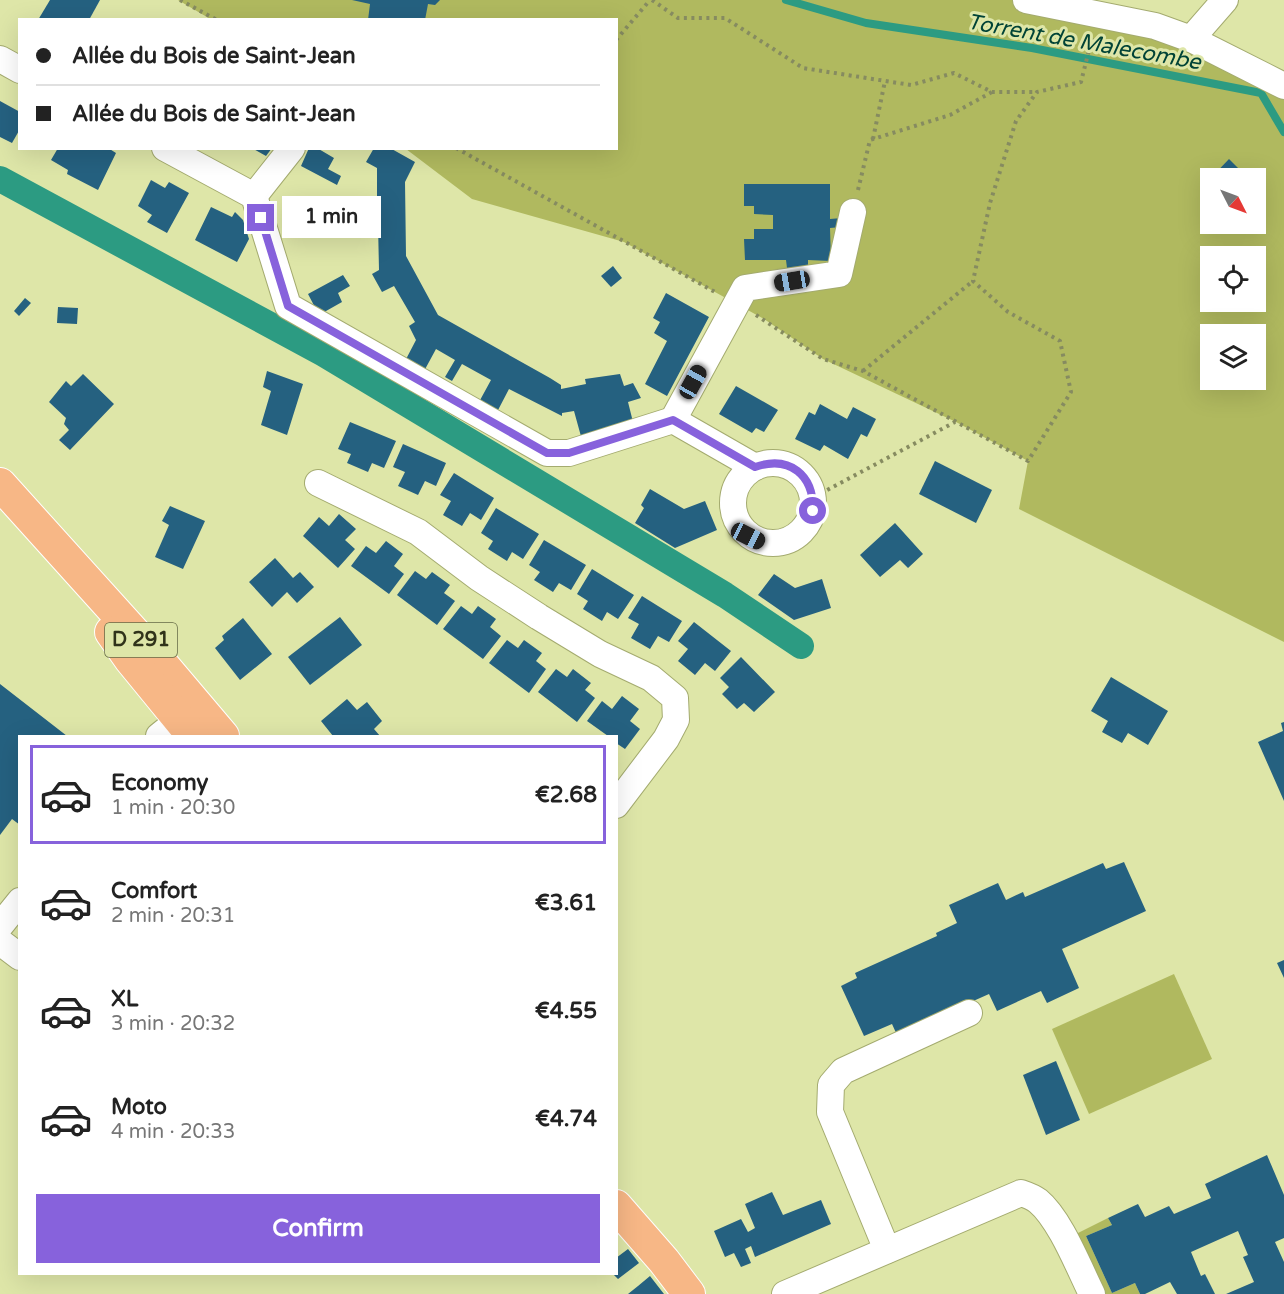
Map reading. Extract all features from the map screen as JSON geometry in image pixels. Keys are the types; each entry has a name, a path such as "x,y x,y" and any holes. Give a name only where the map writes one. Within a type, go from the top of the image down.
{"main road":[{"name":"D 291","path":"0,484 157,658 180,722 220,735"},
{"path":"618,1208 689,1294"}],"street":[{"path":"1026,0 1155,27 1191,39 1284,86"},
{"path":"1191,39 1224,0"},
{"path":"0,59 18,69"},
{"path":"169,150 254,196 288,306 547,453 569,453 673,420 745,288 839,274 853,212"},
{"path":"254,196 290,150"},
{"path":"673,420 755,467"},
{"path":"767,463 780,463 802,474 810,485 814,497 813,511 808,524 788,541 774,544 761,542 748,536 739,526 734,513 733,500 736,486 744,475 755,467 767,463"},
{"path":"318,483 418,531 479,578 538,617 600,654 651,678 675,698 676,720 666,739 618,802"},
{"path":"180,722 184,715 192,716 210,735"},
{"path":"0,926 18,904"},
{"path":"0,942 18,956"},
{"path":"887,1250 830,1112 831,1085 843,1071 969,1013"},
{"path":"785,1294 1021,1193 1036,1200 1046,1209 1064,1238 1092,1294"}],"path":[{"path":"180,0 213,18"},
{"path":"618,38 651,0 678,18 724,18 803,68 911,85 954,73 992,92 1037,92 1081,82 1098,16"},
{"path":"873,139 885,81"},
{"path":"853,212 870,140 950,116 992,92"},
{"path":"863,371 973,281 990,203 1016,121 1037,92"},
{"path":"973,281 1008,312 1060,341 1071,392 1028,461"},
{"path":"814,497 956,422"}],"green space":[{"path":"178,0 1026,0 1155,26 1284,86 1284,642 1019,509 1028,461 956,422 823,359 764,319 624,242 472,199 407,150 618,150 618,18 209,18"},
{"path":"1174,974 1212,1059 1089,1114 1052,1029"},
{"path":"1108,1218 1112,1225 1086,1236 1112,1293 1135,1283 1140,1294 1100,1294 1076,1234"}],"building":[{"path":"50,0 100,0 90,18 39,18"},
{"path":"352,0 440,0 435,5 428,4 425,18 368,18 370,4"},
{"path":"0,101 18,111 18,132 12,143 0,137"},
{"path":"57,150 111,150 116,153 98,190 67,174 68,170 51,160"},
{"path":"256,150 270,150 266,156"},
{"path":"308,150 320,150 334,158 328,169 341,176 337,185 301,166"},
{"path":"373,150 394,150 415,162 405,182 406,256 438,315 550,378 561,385 561,389 586,384 585,379 620,374 624,386 633,383 641,398 628,402 634,426 582,440 574,411 562,413 562,416 509,389 497,412 479,402 491,380 462,364 452,381 445,377 455,360 436,349 423,373 404,363 416,340 409,326 415,322 394,286 382,292 372,274 379,270 377,168 366,162"},
{"path":"1229,159 1238,168 1220,168"},
{"path":"151,180 165,188 169,182 189,193 167,233 147,222 152,215 138,206"},
{"path":"744,184 830,184 830,219 842,218 841,227 830,228 831,261 808,260 808,268 787,268 786,260 745,260 744,239 754,239 754,229 773,229 773,215 754,214 754,206 744,206"},
{"path":"288,200 289,209 284,209 283,201"},
{"path":"211,207 232,217 235,212 243,220 249,239 237,262 195,240"},
{"path":"613,266 622,278 611,287 601,276"},
{"path":"343,275 350,286 338,293 342,302 319,315 308,294"},
{"path":"666,293 709,317 667,396 645,384 667,341 654,333 660,322 653,318"},
{"path":"25,298 31,303 19,316 14,311"},
{"path":"58,307 78,308 77,324 57,323"},
{"path":"267,371 303,384 287,435 261,425 271,391 263,387"},
{"path":"83,374 114,404 70,450 59,440 69,430 64,424 66,418 49,402 66,381 71,386"},
{"path":"736,386 778,410 764,432 756,428 752,433 719,414"},
{"path":"820,404 847,419 853,407 876,419 867,437 861,434 848,459 824,445 820,451 795,439 809,412 815,415"},
{"path":"350,422 396,441 384,468 372,463 368,472 347,463 351,454 338,449"},
{"path":"403,444 446,463 436,486 425,481 418,495 398,486 405,472 393,467"},
{"path":"935,461 992,490 976,523 919,494"},
{"path":"454,473 494,498 481,520 470,513 462,526 443,515 451,501 440,495"},
{"path":"650,489 684,509 705,501 717,530 675,548 635,523 644,508 641,505"},
{"path":"170,506 205,521 183,569 155,557 169,525 162,521"},
{"path":"496,508 539,534 523,559 512,552 507,561 488,549 493,541 481,533"},
{"path":"339,514 356,529 345,540 355,549 338,568 303,536 319,517 329,526"},
{"path":"895,523 923,554 908,568 900,560 880,577 860,555"},
{"path":"544,540 586,565 571,590 559,583 553,592 534,580 540,572 529,565"},
{"path":"386,541 403,554 394,566 404,574 389,594 351,566 366,546 376,553"},
{"path":"275,558 293,578 300,572 314,587 297,603 287,592 272,607 249,582"},
{"path":"592,569 634,595 618,619 607,612 602,621 583,609 588,601 577,594"},
{"path":"415,571 426,579 432,572 450,585 444,593 455,601 437,625 397,595"},
{"path":"774,574 795,588 822,579 831,608 794,620 758,595"},
{"path":"642,596 682,621 669,642 658,636 650,649 631,638 639,624 628,618"},
{"path":"461,606 472,614 478,606 496,619 490,627 501,636 483,659 443,629"},
{"path":"340,617 362,645 310,685 288,657"},
{"path":"243,618 272,654 240,680 215,648 224,640 222,636"},
{"path":"694,622 731,651 715,671 705,663 695,675 678,661 688,649 678,641"},
{"path":"507,640 518,648 524,640 542,653 536,661 546,669 529,693 489,663"},
{"path":"741,657 775,692 754,712 744,703 737,709 722,694 729,687 720,678"},
{"path":"556,669 567,677 573,669 591,683 585,690 595,698 577,722 538,692"},
{"path":"1111,677 1168,711 1148,745 1128,733 1122,743 1102,732 1108,721 1091,711"},
{"path":"0,684 66,735 18,735 18,824 12,819 0,835"},
{"path":"622,696 639,709 630,721 640,729 625,749 618,744 618,735 607,735 587,721 602,701 612,709"},
{"path":"347,699 357,710 367,702 382,721 374,729 379,735 332,735 321,721"},
{"path":"1284,722 1284,801 1258,742 1283,731 1281,723"},
{"path":"1124,862 1146,911 1062,949 1079,988 1047,1003 1041,991 997,1011 989,994 897,1035 892,1024 864,1036 841,986 857,978 855,973 937,936 936,933 957,923 949,905 998,883 1006,900 1023,892 1025,897 1103,863 1106,869"},
{"path":"1284,960 1284,978 1277,963"},
{"path":"1056,1061 1080,1120 1046,1135 1023,1075"},
{"path":"1267,1155 1284,1195 1284,1238 1275,1242 1284,1262 1284,1294 1226,1294 1254,1282 1243,1257 1248,1255 1238,1231 1191,1252 1201,1276 1205,1274 1215,1294 1177,1294 1170,1282 1145,1294 1140,1294 1135,1283 1112,1293 1086,1236 1112,1225 1108,1218 1138,1204 1145,1217 1169,1206 1174,1214 1211,1198 1205,1184"},
{"path":"772,1192 783,1215 821,1200 831,1224 755,1257 751,1246 745,1249 751,1263 741,1267 734,1253 725,1257 714,1231 741,1219 748,1232 755,1228 745,1204"},
{"path":"628,1249 639,1263 618,1279 614,1275 618,1275 618,1256"},
{"path":"650,1276 664,1294 628,1294 638,1286"}],"waterway":[{"name":"Torrent de Malecombe","path":"786,0 866,23 1032,48 1261,93 1284,132"},
{"path":"0,179 324,354 725,595 801,646"}],"route":[{"path":"261,218 288,306 547,453 569,453 673,420 755,467 767,463 780,463 792,467 802,474 810,485 814,497 813,511"}]}
